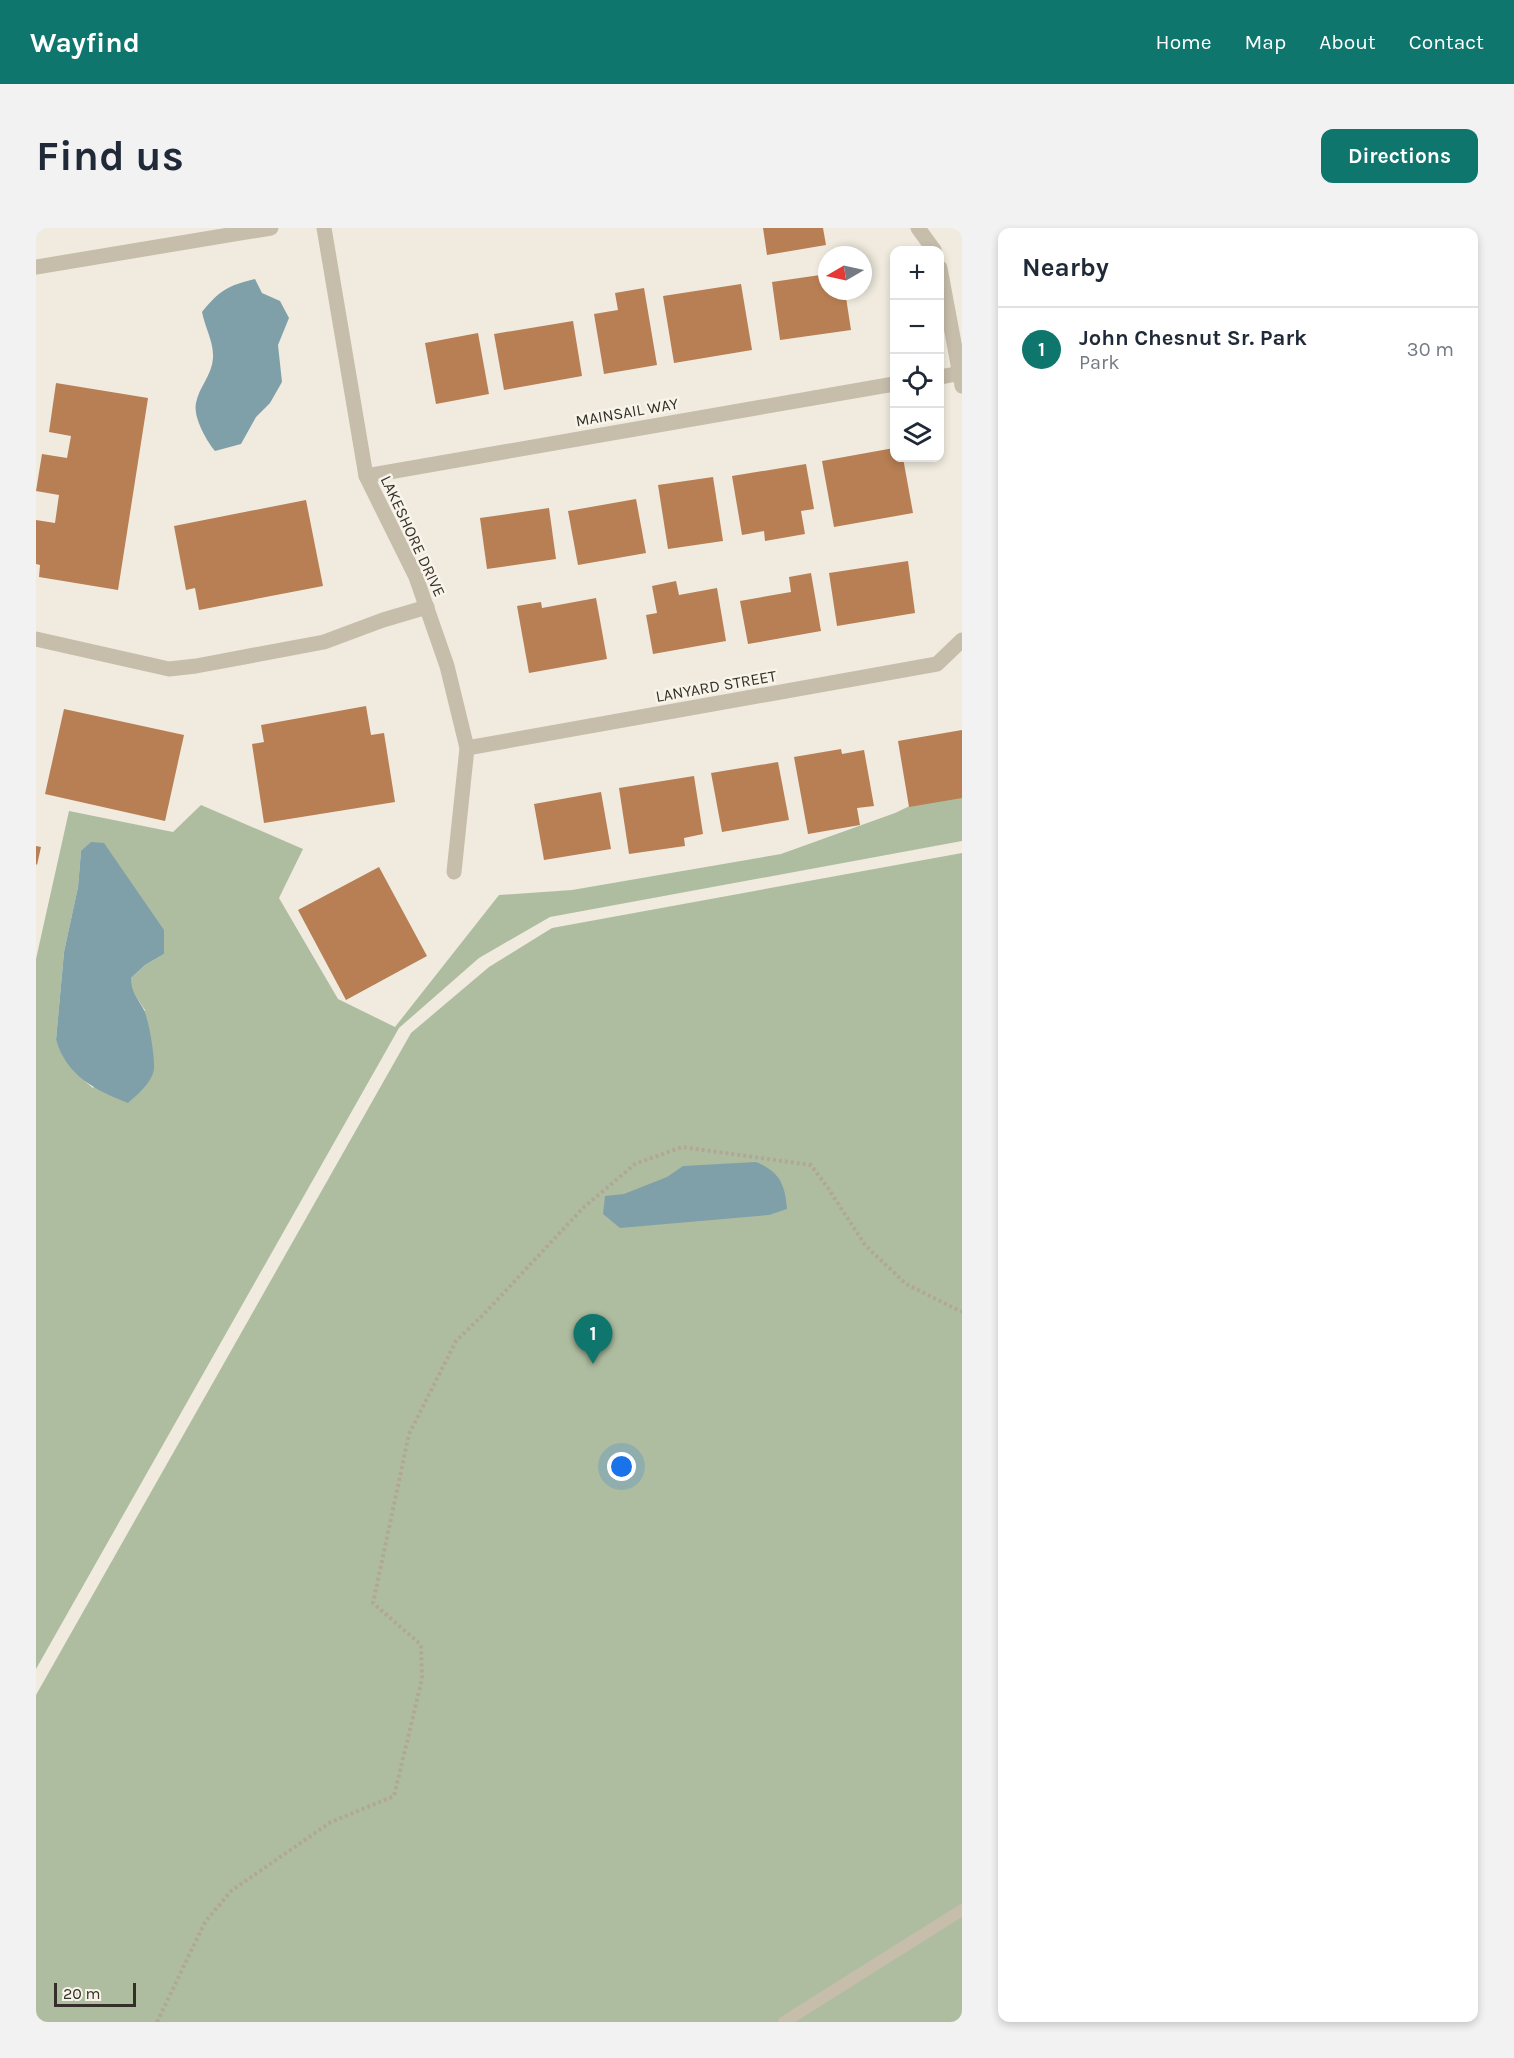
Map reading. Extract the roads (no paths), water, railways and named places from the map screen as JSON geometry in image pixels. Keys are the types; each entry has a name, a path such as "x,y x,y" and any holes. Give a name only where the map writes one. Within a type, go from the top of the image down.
{"street":[{"path":"36,267 271,228"},
{"name":"LAKESHORE DRIVE","path":"324,228 366,476 416,577 447,666 467,748 454,872"},
{"path":"918,228 931,246"},
{"path":"944,293 961,377 944,377"},
{"name":"MAINSAIL WAY","path":"366,476 890,385"},
{"path":"36,639 169,669 324,642 383,620 427,607"},
{"name":"LANYARD STREET","path":"467,748 937,664 962,640"}],"lane":[{"path":"784,2022 962,1910"}],"water":[{"path":"255,279 262,293 280,301 289,318 278,345 282,382 270,403 256,417 241,444 215,451 196,415 196,403 213,358 212,346 202,312 225,290"},
{"path":"91,842 104,843 164,930 164,954 145,965 131,978 133,991 147,1020 153,1047 154,1069 147,1084 128,1103 104,1093 84,1080 67,1063 56,1040 64,952 78,887 81,851"},
{"path":"756,1162 771,1170 780,1180 785,1193 787,1209 769,1215 620,1228 603,1214 605,1196 624,1194 667,1177 683,1166"}],"place":[{"name":"John Chesnut Sr. Park","path":"593,1364"}]}
